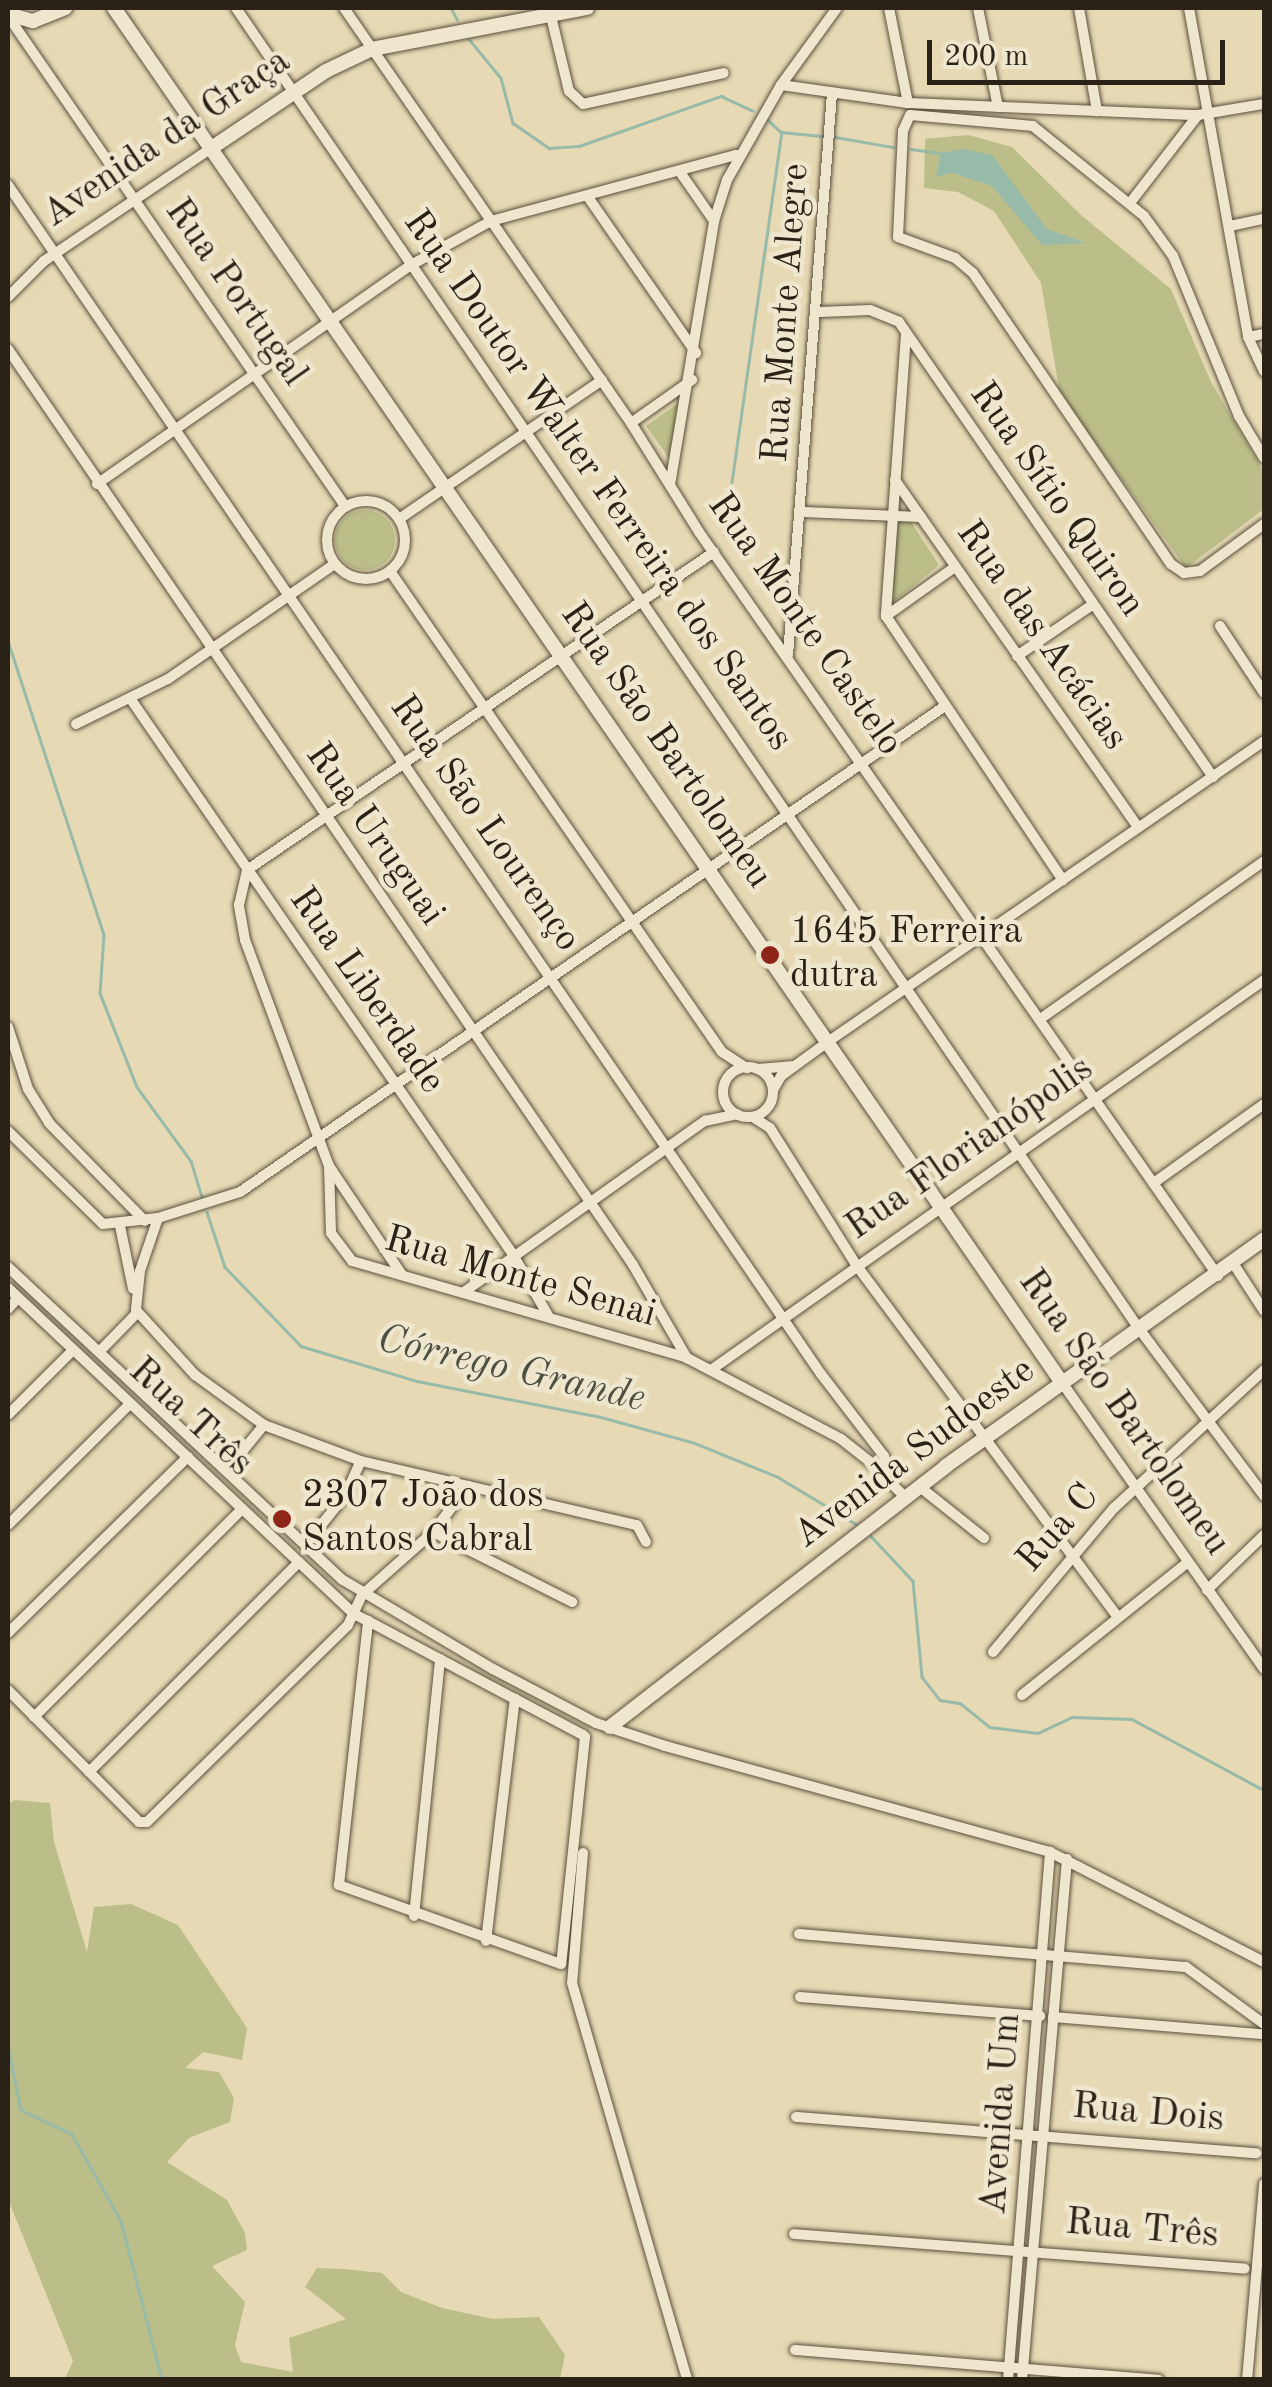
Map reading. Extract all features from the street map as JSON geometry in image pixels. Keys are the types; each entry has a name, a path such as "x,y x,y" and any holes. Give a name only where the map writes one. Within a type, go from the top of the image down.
{"street":[{"path":"8,15 33,21 65,8"},
{"name":"Rua São Bartolomeu","path":"114,8 333,318 1063,1384 1264,1669"},
{"name":"Rua Doutor Walter Ferreira dos Santos","path":"236,8 1140,1330 1211,1420 1264,1496"},
{"name":"Rua Monte Castelo","path":"344,8 632,423 714,552 1043,1017 1218,1276"},
{"name":"Avenida da Graça","path":"8,297 55,255 213,146 294,92 372,49 550,11 587,8"},
{"path":"670,485 697,354 714,221 736,155 837,8"},
{"path":"890,8 908,103"},
{"path":"978,8 998,108"},
{"path":"1079,8 1097,111"},
{"path":"1189,8 1203,114 1230,226 1248,337 1264,371"},
{"path":"550,11 569,90 583,104 724,73"},
{"name":"Rua Portugal","path":"8,15 345,506"},
{"path":"781,85 908,103 998,108 1203,114 1264,104"},
{"name":"Rua Monte Alegre","path":"788,655 820,312 832,94"},
{"path":"1264,458 1240,416 1173,256 1130,203 1033,126 922,114 905,124 898,237 955,258 973,274 1171,564 1184,573 1200,571 1264,524"},
{"path":"1130,203 1203,114"},
{"path":"97,484 411,264 491,220 736,155"},
{"path":"680,172 714,221"},
{"name":"Rua São Lourenço","path":"8,185 782,1316 884,1456 890,1482 906,1498"},
{"path":"588,197 697,354"},
{"path":"1230,226 1264,219"},
{"name":"Rua Sítio Quiron","path":"820,312 886,312 906,334 1213,777"},
{"path":"906,334 886,616 942,708 1063,880"},
{"path":"1248,337 1264,334"},
{"name":"Rua Uruguai","path":"8,349 208,651 326,816 589,1201 686,1358"},
{"path":"632,423 692,379"},
{"path":"399,519 602,380"},
{"name":"Rua das Acácias","path":"894,479 1138,827"},
{"path":"374,502 399,519 405,541 390,570 355,578 334,564 327,532 345,506 374,502"},
{"path":"803,512 921,517"},
{"path":"402,1274 328,1166 322,1140 245,940 239,905 247,870 714,552"},
{"path":"76,724 132,701 334,564"},
{"path":"886,616 955,567"},
{"path":"390,570 722,1052 752,1068 773,1090"},
{"path":"1017,656 1092,605"},
{"path":"1220,626 1264,693"},
{"name":"Rua Liberdade","path":"132,701 512,1253 548,1317"},
{"path":"8,1131 98,1220 120,1226 158,1218 252,1186 942,708"},
{"path":"778,1146 770,1104 773,1090 795,1066 1264,741"},
{"path":"1043,1017 1264,861"},
{"name":"Rua Florianópolis","path":"711,1370 782,1316 1264,980"},
{"path":"8,1026 28,1090 49,1123 145,1220"},
{"path":"722,1052 725,1088 737,1114"},
{"path":"705,1122 725,1088 752,1068 795,1066"},
{"path":"753,1117 770,1104"},
{"path":"1155,1182 1264,1104"},
{"path":"464,1292 512,1253 705,1122 737,1114 753,1117 770,1128 857,1266 1072,1561 1118,1616"},
{"name":"Rua Monte Senai","path":"328,1166 328,1221 336,1244 352,1261 686,1358 711,1370"},
{"path":"134,1294 158,1218"},
{"path":"120,1226 138,1313 195,1375 264,1426 362,1462 637,1525 646,1542"},
{"name":"Avenida Sudoeste","path":"603,1725 920,1486 1264,1240"},
{"path":"1234,1264 1264,1311"},
{"path":"8,1266 362,1595 603,1725 1050,1852 1264,1962"},
{"name":"Rua Três","path":"8,1288 354,1614 588,1742 564,1962 558,1966 486,1940"},
{"path":"8,1310 18,1298"},
{"path":"100,1351 138,1313"},
{"path":"8,1415 73,1350"},
{"path":"711,1370 841,1439 882,1466 890,1482"},
{"name":"Rua C","path":"993,1652 1135,1488 1264,1370"},
{"path":"8,1525 130,1404"},
{"path":"227,1470 264,1426"},
{"path":"8,1633 188,1458"},
{"path":"306,1544 346,1494 362,1462"},
{"path":"8,1690 139,1822 147,1822 354,1614 362,1595 433,1532 468,1486"},
{"path":"920,1486 984,1538"},
{"path":"34,1717 242,1509"},
{"path":"433,1532 572,1602"},
{"path":"1206,1590 1264,1535"},
{"path":"89,1772 299,1562"},
{"path":"1022,1694 1187,1563"},
{"path":"368,1621 338,1882 344,1891 486,1940 515,1700"},
{"path":"414,1916 440,1660"},
{"path":"603,1725 572,1983 687,2380"},
{"name":"Avenida Um","path":"1023,2374 1050,1852"},
{"name":"Avenida Um","path":"1036,2135 1053,2017 1067,1859"},
{"path":"799,1934 1186,1967 1263,2029"},
{"path":"800,1996 1040,2016"},
{"path":"1053,2017 1263,2029"},
{"name":"Rua Dois","path":"796,2117 1257,2153"},
{"path":"1247,2380 1264,2184"},
{"name":"Rua Três","path":"794,2234 1245,2269"},
{"name":"Avenida Um","path":"1008,2374 1027,2250"},
{"path":"795,2350 1008,2374 1160,2380"}],"green space":[{"path":"968,135 1012,147 1081,215 1171,289 1211,382 1264,472 1264,509 1186,568 1060,394 1041,283 994,211 958,192 924,188 925,139"},
{"path":"680,402 669,458 646,426"},
{"path":"898,502 939,565 890,605"},
{"path":"365,510 386,519 395,540 386,561 365,570 344,561 335,540 344,519"},
{"path":"15,1800 50,1803 54,1842 87,1952 94,1907 131,1904 178,1925 247,2028 242,2060 203,2052 185,2068 219,2072 234,2098 230,2122 189,2138 167,2162 227,2200 245,2233 247,2250 212,2266 245,2302 235,2345 241,2362 293,2372 289,2338 346,2319 305,2287 317,2268 343,2269 382,2273 401,2292 442,2308 493,2319 539,2317 565,2355 560,2379 65,2379 73,2361 8,2199 8,1804"}],"shaded area":[{"path":"963,149 992,155 1047,229 1086,243 1042,245 992,186 952,173 936,177 941,153"}],"waterway":[{"path":"451,8 457,19"},
{"path":"469,39 501,78 513,123 549,148 579,146 721,96 753,111"},
{"path":"768,120 781,132 822,136"},
{"path":"724,535 781,132"},
{"path":"835,137 893,147"},
{"path":"911,149 941,153"},
{"name":"Córrego Grande","path":"8,641 104,935 100,993 137,1087 191,1161 202,1196"},
{"name":"Córrego Grande","path":"207,1212 225,1267 301,1346 417,1381 601,1417 692,1442 778,1477 856,1524"},
{"name":"Córrego Grande","path":"871,1536 913,1581 922,1677 940,1700 960,1703 990,1727 1038,1733 1072,1717 1132,1719 1264,1790"},
{"path":"8,2046 21,2110 72,2134 121,2221 162,2380"}],"place":[{"name":"1645 Ferreira dutra","path":"770,955"},
{"name":"2307 João dos Santos Cabral","path":"282,1519"}]}
